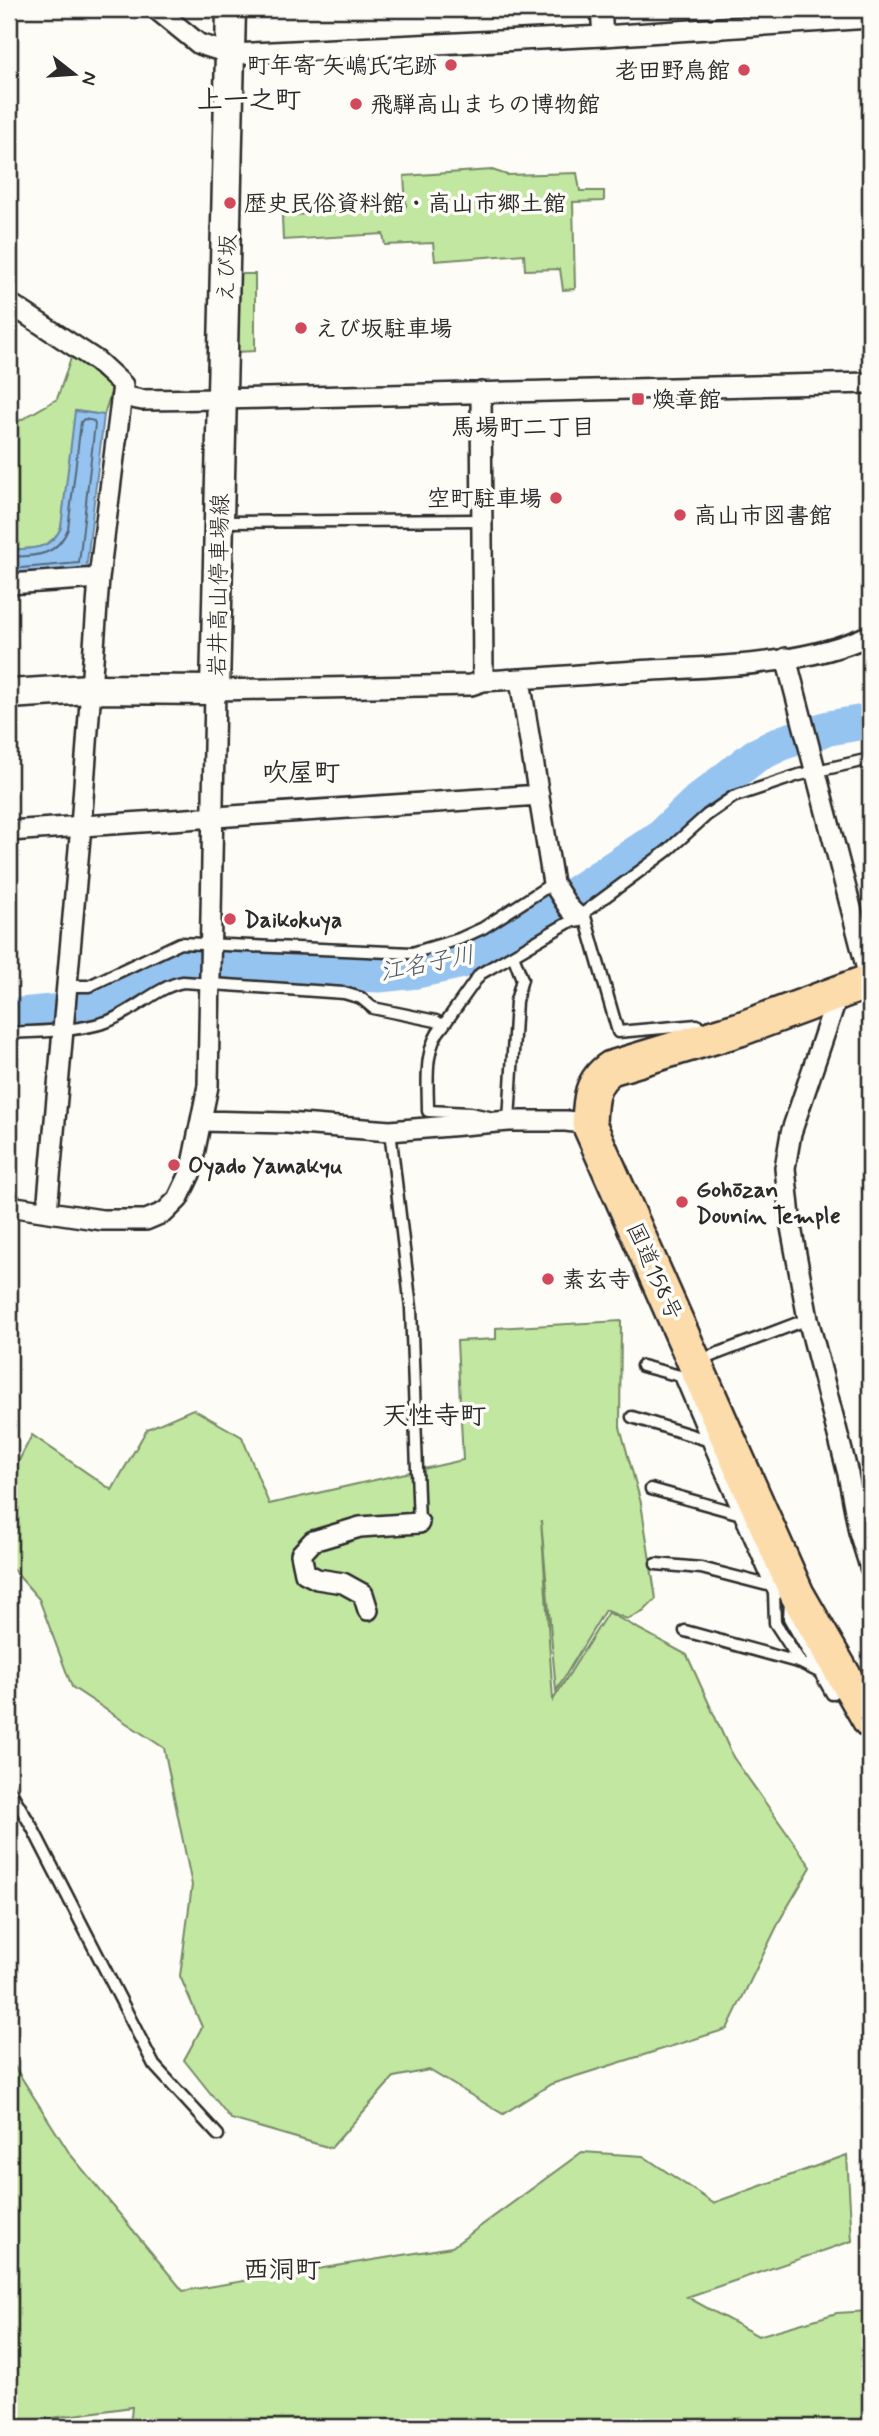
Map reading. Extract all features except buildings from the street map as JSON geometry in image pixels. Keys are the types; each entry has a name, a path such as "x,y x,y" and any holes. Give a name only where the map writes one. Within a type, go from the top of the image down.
{"highway":[{"name":"国道158号","path":"870,981 706,1039 611,1068 601,1074 594,1084 590,1097 589,1124 696,1362 784,1590 870,1721"}],"main road":[{"path":"231,54 232,9"},
{"name":"えび坂","path":"222,399 231,54"},
{"name":"岩井高山停車場線","path":"9,694 89,689 215,690 222,399"}],"street":[{"path":"156,9 199,44 231,54 603,36 870,18"},
{"path":"601,9 603,36"},
{"path":"9,303 97,361 123,384 99,578 47,1211"},
{"path":"122,396 142,400 222,399 870,383"},
{"path":"481,392 482,681"},
{"path":"9,584 99,578"},
{"path":"9,1206 102,1220 146,1220 165,1212 178,1199 190,1174 208,1086 215,690 471,685 482,681 707,667 815,653 870,635"},
{"path":"786,658 870,981"},
{"path":"520,680 555,887 577,913"},
{"path":"9,831 539,795"},
{"path":"838,994 791,1133 785,1168 791,1227 808,1319 848,1474 859,1532 870,1567"},
{"path":"201,1121 390,1131 509,1121 566,1121 589,1124"},
{"path":"368,1610 363,1594 343,1583 317,1579 305,1573 301,1554 313,1541 360,1527 419,1523"}],"lane":[{"path":"219,523 482,520"},
{"path":"513,955 522,979 516,1001 509,1121 470,1113 428,1111 429,1056 434,1036 480,974 577,913 667,851 707,815 733,797 760,786 816,770 870,759"},
{"path":"66,992 89,986 180,943 209,947 412,953 459,939 483,928 555,887"},
{"path":"577,913 618,1032 697,1025 706,1039"},
{"path":"9,1033 107,1022 175,983 209,979 344,993 361,998 373,1008 436,1021 443,1026"},
{"path":"390,1131 411,1308 419,1523"},
{"path":"696,1362 808,1319"},
{"path":"642,1366 680,1376 741,1514 790,1599 789,1618 832,1694"},
{"path":"632,1417 707,1440"},
{"path":"651,1489 741,1514"},
{"path":"656,1564 701,1568 784,1590"},
{"path":"784,1590 774,1593 775,1623 801,1663"},
{"path":"685,1631 801,1663 819,1672"},
{"path":"9,1789 32,1827 154,2065 218,2135"}],"green space":[{"path":"492,170 507,175 577,173 580,191 604,191 604,201 573,202 575,289 563,290 560,269 525,270 524,254 435,261 433,243 385,245 383,234 283,240 282,216 406,206 404,176"},
{"path":"237,274 255,274 255,351 235,352"},
{"path":"72,355 112,389 104,415 76,411 61,528 57,535 46,545 9,550 9,420 19,421 57,399"},
{"path":"621,1321 620,1427 641,1503 656,1599 643,1612 627,1619 605,1610 556,1691 541,1520 553,1700 608,1612 687,1655 733,1757 811,1867 781,1918 727,2029 551,2084 503,2114 429,2070 394,2077 331,2148 231,2119 184,2060 202,2027 180,1976 192,1885 164,1748 72,1687 39,1599 9,1565 9,1480 32,1435 112,1490 147,1429 193,1409 242,1437 269,1504 463,1460 457,1341 496,1339 496,1328"},
{"path":"9,2058 70,2154 183,2291 452,2247 582,2152 643,2156 713,2203 847,2155 852,2241 687,2297 758,2336 837,2313 870,2311 870,2427 130,2427 132,2407 9,2424"}],"water":[{"path":"75,411 104,415 86,571 9,575 9,550 46,545 61,528"}],"waterway":[{"name":"江名子川","path":"9,1016 105,1007 172,971 188,966 379,975 417,971 459,962 489,950 659,838 699,800 755,756 784,742 829,728 870,721"}],"place":[{"name":"町年寄 矢嶋氏宅跡","path":"451,65"},
{"name":"老田野鳥館","path":"744,70"},
{"name":"飛騨高山まちの博物館","path":"356,104"},
{"name":"歴史民俗資料館・高山市郷土館","path":"230,203"},
{"name":"えび坂駐車場","path":"301,328"},
{"name":"煥章館","path":"638,399"},
{"name":"空町駐車場","path":"556,498"},
{"name":"高山市図書館","path":"680,515"},
{"name":"Daikokuya","path":"230,919"},
{"name":"Oyado Yamakyu","path":"174,1165"},
{"name":"Gohōzan Dounin Temple","path":"682,1202"},
{"name":"素玄寺","path":"548,1279"}],"district":[{"name":"上一之町","path":"249,99"},
{"name":"馬場町二丁目","path":"523,427"},
{"name":"吹屋町","path":"301,772"},
{"name":"天性寺町","path":"434,1415"},
{"name":"西洞町","path":"282,2269"}]}
